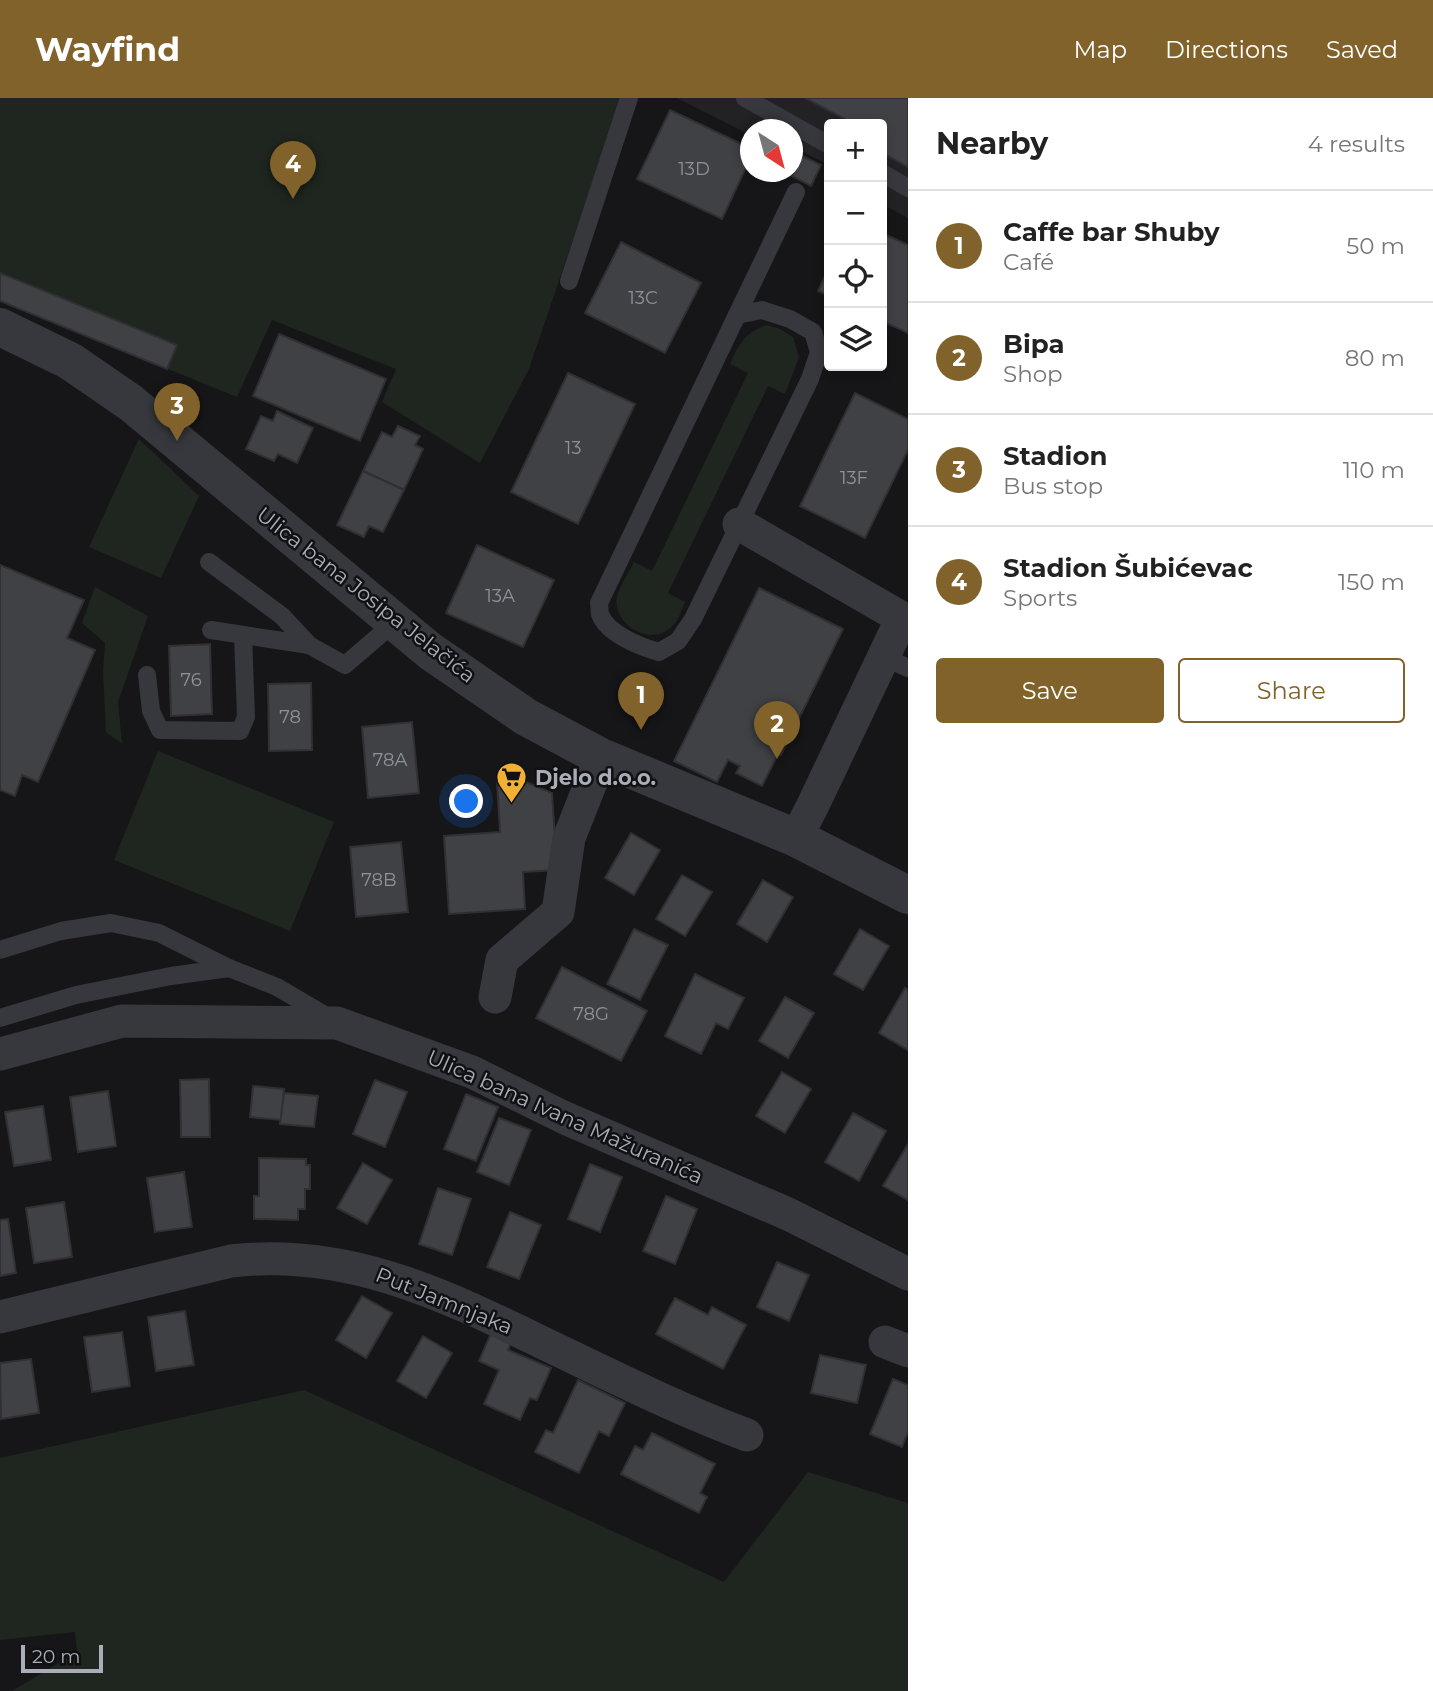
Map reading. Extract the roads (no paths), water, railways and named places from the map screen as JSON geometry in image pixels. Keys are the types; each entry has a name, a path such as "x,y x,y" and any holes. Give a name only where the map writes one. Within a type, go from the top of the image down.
{"street":[{"name":"Ulica bana Josipa Jelačića","path":"0,327 70,361 131,402 430,651 526,717 601,757 796,838 908,895"},
{"path":"739,524 905,612 896,663 796,838"},
{"path":"495,997 502,960 558,912 569,838 601,757"},
{"name":"Ulica bana Ivana Mažuranića","path":"0,1054 122,1021 337,1023 472,1072 565,1118 788,1214 908,1274"},
{"name":"Put Jamnjaka","path":"0,1317 230,1261 260,1257 319,1260 366,1269 456,1301 693,1415 747,1435"}],"lane":[{"path":"569,281 629,98"},
{"path":"745,98 824,142"},
{"path":"887,176 908,188"},
{"path":"737,315 762,310 790,319 813,332 819,352 810,379 693,619 678,641 659,652 638,645 613,630 600,615 599,603 737,315 796,192"},
{"path":"209,562 282,616 309,645 345,665 395,622"},
{"path":"211,630 309,645"},
{"path":"148,675 151,711 160,730 240,731 246,717 243,635"},
{"path":"0,950 61,931 111,923 159,933 229,968 277,987 337,1023"},
{"path":"0,1018 76,995 171,976 229,968"}],"place":[{"name":"Stadion Šubićevac","path":"293,199"},
{"name":"Stadion","path":"177,441"},
{"name":"Caffe bar Shuby","path":"641,730"},
{"name":"Bipa","path":"777,759"},
{"name":"Djelo d.o.o.","path":"512,805"}]}
